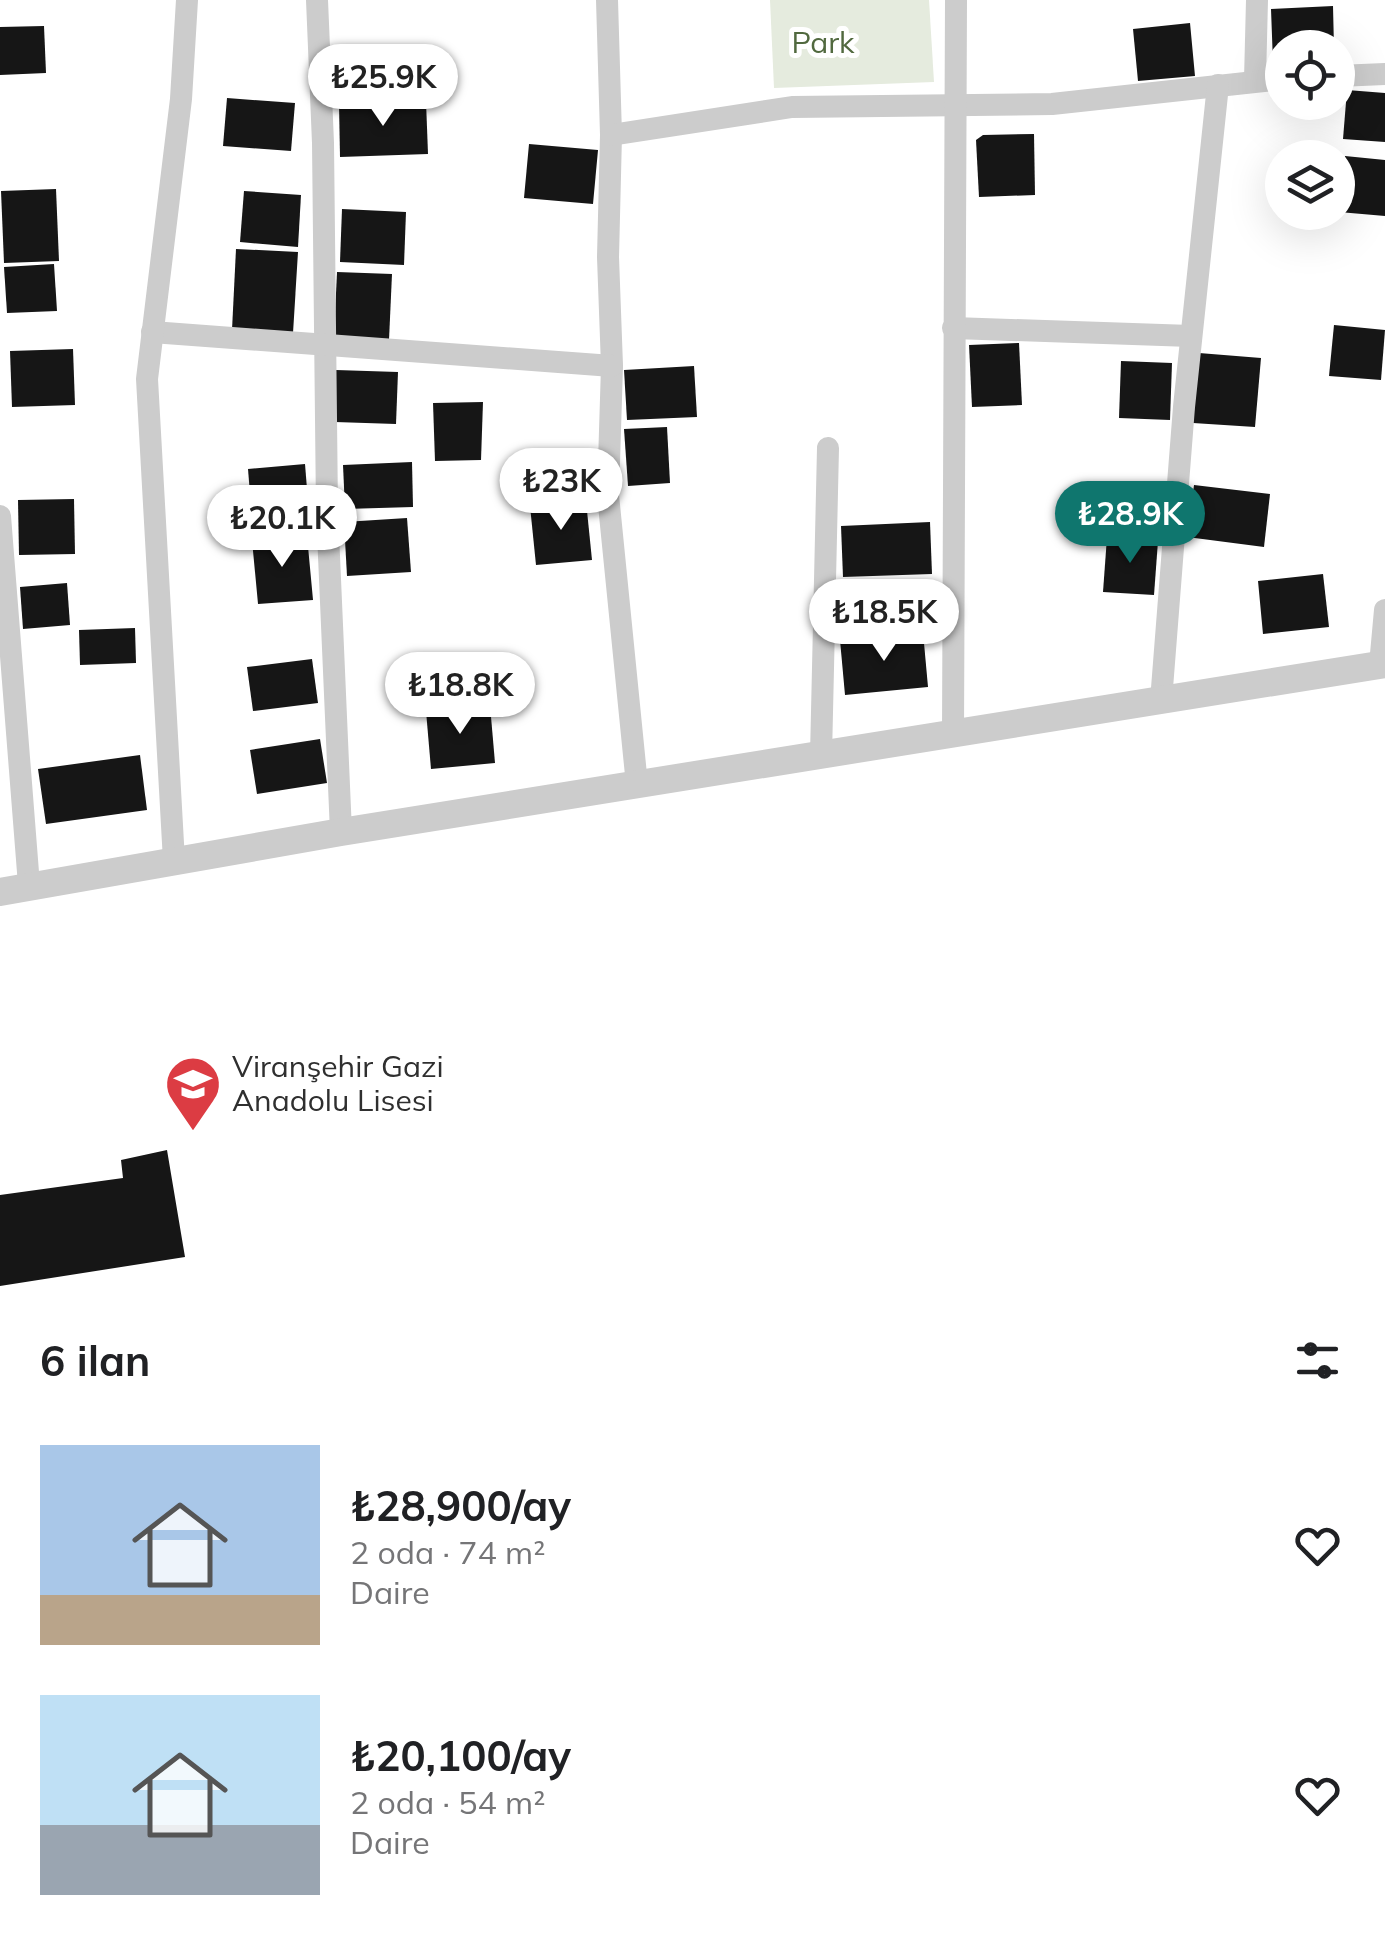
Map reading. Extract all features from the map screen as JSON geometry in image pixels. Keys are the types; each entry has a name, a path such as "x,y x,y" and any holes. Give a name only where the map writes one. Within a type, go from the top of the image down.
{"street":[{"path":"174,861 146,379 181,100 187,0"},
{"path":"317,0 327,510 341,832"},
{"path":"607,0 612,366 608,495 638,786"},
{"path":"953,735 956,0"},
{"path":"1255,80 1258,0"},
{"path":"1355,75 1385,74"},
{"path":"611,134 792,107 1052,104 1265,79"},
{"path":"1161,701 1191,336 1218,85"},
{"path":"954,328 1191,336"},
{"path":"152,332 612,366"},
{"path":"822,756 828,448"},
{"path":"0,516 29,885"},
{"path":"0,892 341,832 1383,664 1385,610"}],"green space":[{"name":"Park","path":"770,0 929,0 934,82 774,88"}],"building":[{"path":"1333,6 1334,30 1272,30 1271,9"},
{"path":"1190,23 1195,76 1138,81 1133,29"},
{"path":"44,26 46,73 0,75 0,27"},
{"path":"401,55 403,93 336,97 333,59"},
{"path":"1355,91 1385,93 1385,142 1343,139 1345,120 1355,120"},
{"path":"227,98 295,103 291,151 223,146"},
{"path":"426,101 428,154 340,157 339,103"},
{"path":"1034,134 1035,195 979,197 976,140 983,135"},
{"path":"529,144 598,150 593,204 524,198"},
{"path":"1355,157 1385,160 1385,216 1355,213"},
{"path":"56,189 59,261 4,263 1,191"},
{"path":"244,191 301,195 298,247 240,242"},
{"path":"342,209 406,212 404,265 340,262"},
{"path":"236,249 298,252 293,333 232,330"},
{"path":"54,264 57,311 7,313 4,267"},
{"path":"337,272 392,274 389,340 334,337"},
{"path":"1334,325 1385,330 1381,380 1329,376"},
{"path":"1019,343 1022,405 972,407 969,345"},
{"path":"73,349 75,405 12,407 10,351"},
{"path":"1199,353 1261,358 1255,427 1193,423"},
{"path":"1121,361 1172,363 1170,420 1119,418"},
{"path":"694,366 697,417 627,420 624,370"},
{"path":"336,370 398,372 396,424 335,422"},
{"path":"483,402 481,460 435,461 433,403"},
{"path":"667,427 670,483 628,486 624,429"},
{"path":"412,462 413,507 345,509 343,465"},
{"path":"305,464 310,526 253,531 248,469"},
{"path":"1194,485 1270,494 1264,547 1187,537"},
{"path":"74,499 75,554 19,555 18,500"},
{"path":"586,501 592,560 536,565 530,506"},
{"path":"407,518 411,572 347,576 344,522"},
{"path":"930,522 932,574 843,577 841,526"},
{"path":"307,536 313,600 258,604 252,540"},
{"path":"1107,537 1158,541 1154,595 1103,592"},
{"path":"1323,574 1329,627 1263,634 1258,581"},
{"path":"67,583 70,625 23,629 20,587"},
{"path":"135,628 136,663 80,665 79,630"},
{"path":"923,632 928,687 845,695 840,640"},
{"path":"312,659 318,703 253,711 247,667"},
{"path":"490,705 495,763 431,769 426,711"},
{"path":"320,739 327,783 257,794 250,750"},
{"path":"140,755 147,810 46,824 38,769"},
{"path":"167,1150 185,1257 0,1286 0,1195 123,1178 121,1160"}],"place":[{"name":"Viranşehir Gazi Anadolu Lisesi","path":"193,1133"}]}
